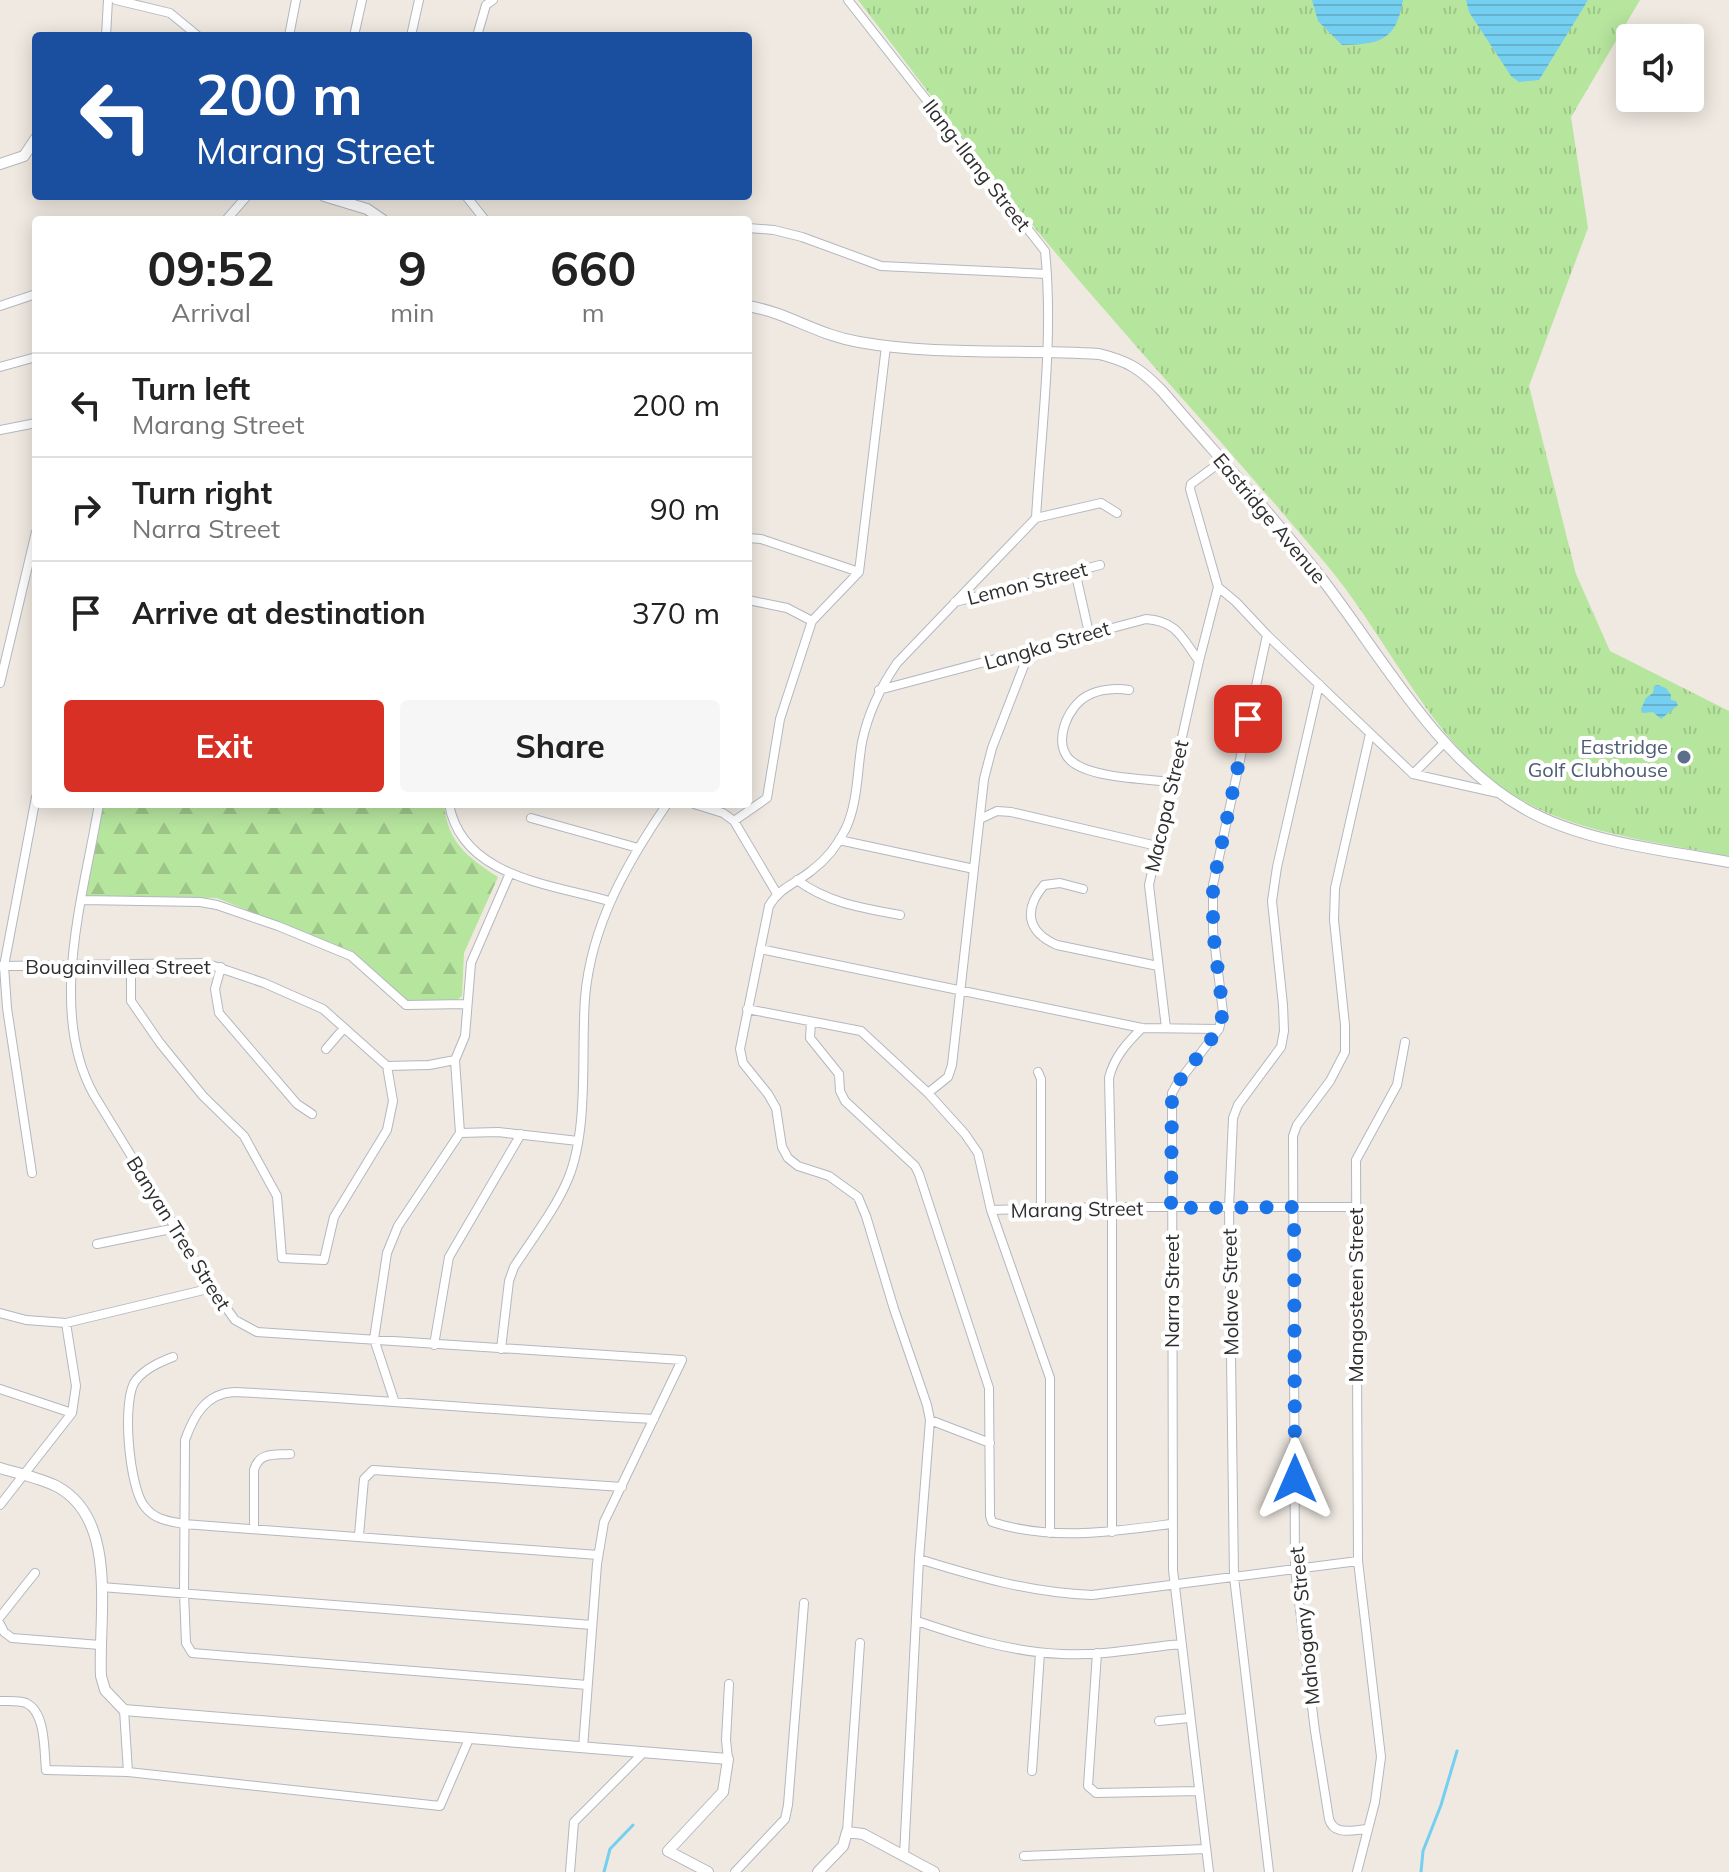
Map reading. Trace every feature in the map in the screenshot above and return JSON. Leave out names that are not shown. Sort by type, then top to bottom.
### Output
[{"type":"street","points":[[106,32],[108,0]]},
{"type":"street","points":[[116,0],[170,13],[193,32]]},
{"type":"street","points":[[290,32],[296,0]]},
{"type":"street","points":[[355,32],[362,0]]},
{"type":"street","points":[[412,32],[419,0]]},
{"type":"street","points":[[478,32],[486,5],[493,0]]},
{"type":"street","name":"Ilang-Ilang Street","points":[[848,0],[1045,251],[1046,351],[1036,518]]},
{"type":"street","points":[[0,164],[24,156],[32,144]]},
{"type":"street","points":[[230,216],[244,200]]},
{"type":"street","points":[[337,200],[367,209],[377,216]]},
{"type":"street","points":[[469,200],[482,216]]},
{"type":"street","points":[[752,228],[802,237],[881,266],[1047,274]]},
{"type":"street","points":[[0,306],[32,295]]},
{"type":"street","name":"Eastridge Avenue","points":[[752,307],[776,310],[824,334],[886,346],[1099,354],[1124,360],[1162,391],[1321,577],[1444,743],[1498,793],[1529,811],[1605,838],[1729,862]]},
{"type":"street","points":[[734,821],[767,798],[780,719],[812,621],[859,572],[886,346]]},
{"type":"street","points":[[0,367],[32,358]]},
{"type":"street","points":[[0,430],[32,424]]},
{"type":"street","points":[[1222,461],[1191,484],[1190,489],[1218,587],[1413,774],[1498,793]]},
{"type":"street","points":[[904,1856],[919,1559],[930,1420],[858,1197],[829,1176],[798,1166],[788,1158],[782,1147],[776,1108],[743,1063],[740,1049],[769,906],[776,892],[797,880],[832,852],[839,840],[853,805],[863,741],[879,690],[897,663],[1036,518],[1101,503],[1117,513]]},
{"type":"street","points":[[752,538],[859,572]]},
{"type":"street","points":[[0,683],[32,549]]},
{"type":"street","name":"Lemon Street","points":[[955,602],[1100,565]]},
{"type":"street","points":[[1075,571],[1089,633]]},
{"type":"street","name":"Macopa Street","points":[[1166,1028],[1148,898],[1157,846],[1218,587]]},
{"type":"street","points":[[752,601],[787,608],[812,621]]},
{"type":"street","name":"Langka Street","points":[[879,690],[1131,621],[1161,620],[1174,626],[1199,661]]},
{"type":"street","points":[[760,949],[1142,1028],[1219,1029],[1223,998],[1213,931],[1213,885],[1267,635]]},
{"type":"street","points":[[928,1093],[948,1077],[984,779],[992,748],[1030,650]]},
{"type":"street","name":"Molave Street","points":[[1269,1872],[1234,1577],[1229,1208],[1233,1118],[1238,1105],[1281,1047],[1284,1031],[1272,901],[1319,684]]},
{"type":"street","points":[[1129,690],[1116,688],[1087,695],[1072,708],[1064,727],[1062,745],[1070,759],[1093,772],[1172,782]]},
{"type":"street","name":"Mahogany Street","points":[[1368,1829],[1336,1831],[1331,1827],[1315,1731],[1295,1569],[1293,1136],[1297,1125],[1330,1081],[1345,1052],[1334,920],[1335,888],[1370,734]]},
{"type":"street","points":[[1413,774],[1444,743]]},
{"type":"street","points":[[32,1173],[2,966],[34,808]]},
{"type":"street","name":"Banyan Tree Street","points":[[98,808],[71,964],[73,1037],[86,1079],[212,1288],[235,1320],[257,1332],[682,1360],[654,1419]]},
{"type":"street","points":[[450,808],[452,820],[465,843],[485,861],[510,873],[609,901]]},
{"type":"street","points":[[501,1349],[509,1281],[514,1267],[568,1179],[578,1141],[585,996],[609,901],[664,808]]},
{"type":"street","points":[[707,808],[723,813],[734,821],[776,892]]},
{"type":"street","points":[[980,819],[997,811],[1011,812],[1157,846]]},
{"type":"street","points":[[531,818],[638,848]]},
{"type":"street","points":[[839,840],[974,869]]},
{"type":"street","points":[[394,1400],[374,1339],[387,1253],[398,1226],[460,1133],[455,1060],[465,1036],[471,963],[510,873]]},
{"type":"street","points":[[797,880],[821,897],[900,915]]},
{"type":"street","points":[[1083,889],[1060,883],[1044,885],[1033,898],[1031,912],[1034,929],[1043,939],[1057,945],[1158,966]]},
{"type":"street","points":[[82,900],[217,905],[351,956],[406,1005],[467,1004]]},
{"type":"street","name":"Bougainvillea Street","points":[[2,966],[205,963],[221,967],[323,1009],[387,1066]]},
{"type":"street","points":[[131,965],[131,1001],[203,1096],[244,1136],[277,1196],[282,1258],[324,1260],[334,1217],[387,1130],[393,1101],[387,1066],[429,1065],[455,1060]]},
{"type":"street","points":[[221,967],[215,989],[219,1013],[297,1104],[312,1114]]},
{"type":"street","points":[[747,1009],[861,1031],[928,1093],[978,1153],[991,1210],[1050,1378],[1050,1533]]},
{"type":"street","points":[[811,1022],[810,1038],[839,1074],[840,1091],[845,1101],[915,1166],[919,1174],[989,1388],[992,1522],[1009,1528],[1075,1535],[1171,1524]]},
{"type":"street","points":[[326,1049],[344,1028]]},
{"type":"street","points":[[1112,1532],[1109,1078],[1113,1064],[1126,1044],[1142,1028]]},
{"type":"street","name":"Narra Street","points":[[1209,1872],[1180,1644],[1171,1524],[1172,1093],[1219,1029]]},
{"type":"street","name":"Mangosteen Street","points":[[1357,1872],[1379,1781],[1381,1757],[1358,1561],[1356,1160],[1397,1085],[1405,1042]]},
{"type":"street","points":[[1038,1072],[1041,1079],[1041,1209]]},
{"type":"street","points":[[460,1133],[498,1132],[578,1141]]},
{"type":"street","points":[[434,1345],[449,1257],[521,1134]]},
{"type":"street","name":"Marang Street","points":[[991,1210],[1355,1207]]},
{"type":"street","points":[[97,1244],[176,1228]]},
{"type":"street","points":[[0,1313],[26,1320],[66,1323],[212,1288]]},
{"type":"street","points":[[0,1505],[72,1413],[76,1386],[66,1323]]},
{"type":"street","points":[[173,1357],[155,1364],[136,1380],[129,1394],[130,1467],[134,1485],[146,1509],[154,1517],[184,1524],[598,1555]]},
{"type":"street","points":[[0,1389],[72,1413]]},
{"type":"street","points":[[583,1748],[598,1555],[604,1522],[654,1419],[235,1392],[216,1395],[200,1409],[185,1440],[184,1593],[186,1643],[192,1653],[587,1685]]},
{"type":"street","points":[[930,1420],[990,1443]]},
{"type":"street","points":[[254,1527],[256,1462],[266,1455],[290,1454]]},
{"type":"street","points":[[0,1468],[57,1487],[84,1510],[98,1540],[100,1645],[105,1690],[124,1710],[128,1772]]},
{"type":"street","points":[[359,1535],[364,1479],[373,1470],[622,1487]]},
{"type":"street","points":[[919,1559],[989,1581],[1058,1594],[1092,1595],[1358,1561]]},
{"type":"street","points":[[0,1617],[35,1573]]},
{"type":"street","points":[[101,1587],[592,1625]]},
{"type":"street","points":[[735,1872],[785,1819],[804,1603]]},
{"type":"street","points":[[917,1621],[985,1644],[1040,1653],[1097,1653],[1180,1644]]},
{"type":"street","points":[[0,1624],[12,1638],[100,1645]]},
{"type":"street","points":[[818,1872],[843,1846],[847,1832],[860,1643]]},
{"type":"street","points":[[1032,1771],[1040,1653]]},
{"type":"street","points":[[1097,1653],[1088,1786],[1096,1793],[1199,1791]]},
{"type":"street","points":[[708,1872],[668,1851],[723,1792],[728,1759],[729,1684]]},
{"type":"street","points":[[0,1701],[19,1701],[36,1711],[46,1770],[128,1772],[440,1806],[469,1739]]},
{"type":"street","points":[[124,1710],[728,1759]]},
{"type":"street","points":[[1159,1721],[1189,1718]]},
{"type":"street","points":[[570,1872],[574,1822],[642,1754]]},
{"type":"street","points":[[847,1832],[863,1834],[934,1872]]},
{"type":"street","points":[[1024,1856],[1206,1849]]},
{"type":"green space","points":[[858,0],[1640,0],[1626,24],[1616,24],[1616,41],[1571,117],[1588,228],[1529,386],[1576,574],[1610,651],[1729,711],[1729,856],[1640,840],[1553,815],[1501,787],[1475,765],[1429,711],[1326,564],[1114,321],[973,151]]},
{"type":"green space","points":[[102,808],[445,808],[450,829],[460,847],[498,877],[464,953],[462,996],[457,1000],[408,1003],[358,956],[217,898],[86,897]]},
{"type":"water","points":[[1312,0],[1403,0],[1396,24],[1384,38],[1342,45],[1318,21]]},
{"type":"water","points":[[1466,0],[1588,0],[1539,80],[1519,82],[1511,76],[1469,12]]},
{"type":"water","points":[[1654,686],[1666,688],[1671,700],[1678,705],[1661,719],[1653,712],[1642,713],[1641,709],[1646,698],[1653,693]]},
{"type":"waterway","points":[[1421,1872],[1423,1851],[1457,1751]]},
{"type":"waterway","points":[[604,1872],[610,1849],[633,1825]]},
{"type":"place","name":"Eastridge Golf Clubhouse","points":[[1684,757]]},
{"type":"route","points":[[1248,719],[1213,885],[1211,909],[1223,1012],[1219,1029],[1172,1093],[1171,1208],[1294,1207],[1295,1479]]}]
